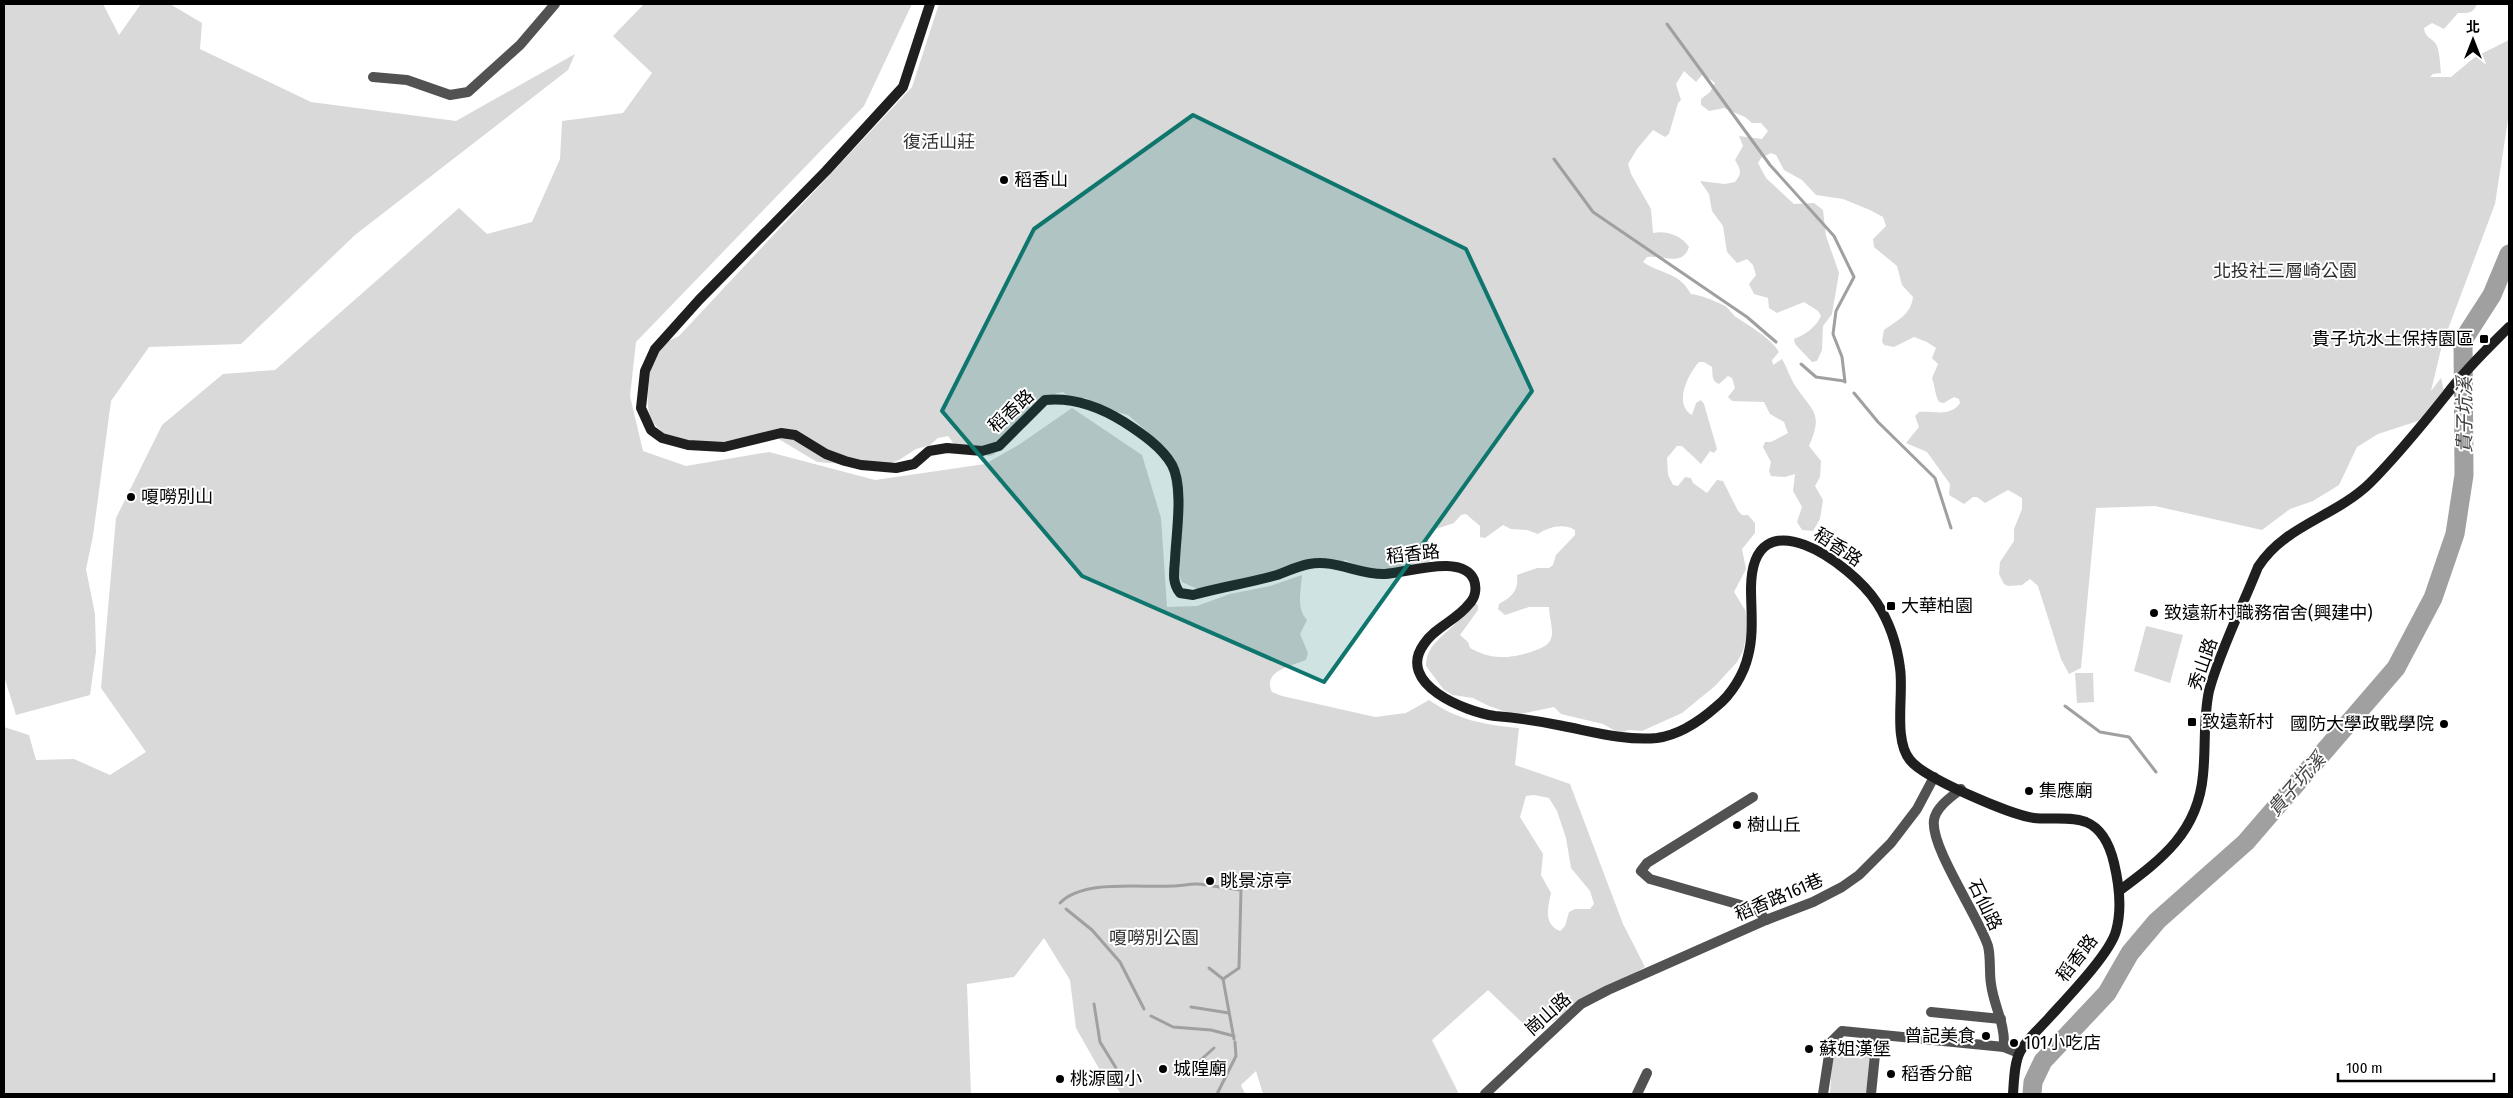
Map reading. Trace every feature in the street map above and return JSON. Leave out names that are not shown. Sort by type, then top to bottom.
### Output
[{"type":"street","points":[[373,77],[407,80],[450,95],[468,92],[520,45],[556,4]]},
{"type":"street","name":"稻香路","points":[[930,4],[903,87],[826,171],[699,300],[655,348],[645,371],[641,408],[651,430],[662,438],[688,445],[724,447],[781,433],[795,435],[826,454],[845,461],[861,465],[896,468],[914,464],[929,451],[947,448],[982,451],[999,446],[1045,400],[1070,399],[1086,404],[1109,413],[1140,432],[1160,449],[1173,466],[1177,501],[1174,578],[1180,593],[1193,595],[1320,562],[1383,574],[1444,566],[1462,568],[1468,572],[1475,582],[1474,597],[1465,608],[1434,633],[1420,648],[1419,667],[1426,684],[1442,698],[1470,712],[1542,722],[1623,738],[1660,738],[1697,723],[1728,697],[1748,660],[1751,638],[1751,578],[1755,560],[1768,545],[1788,540],[1799,541],[1822,552],[1862,583],[1877,602],[1895,642],[1901,671],[1902,744],[1912,763],[1934,777],[1997,806],[2032,818],[2081,820],[2094,827],[2103,835],[2109,847],[2120,891],[2116,932],[2109,945],[2087,974],[2019,1053]]},
{"type":"street","name":"秀山路","points":[[2120,891],[2165,856],[2191,820],[2200,796],[2203,775],[2205,710],[2210,688],[2258,567],[2267,553],[2294,531],[2336,509],[2362,490],[2509,327]]},
{"type":"street","name":"稻香路161巷","points":[[1597,997],[1608,990],[1766,920],[1813,902],[1842,887],[1859,875],[1891,843],[1918,809],[1934,777]]},
{"type":"street","name":"石仙路","points":[[1961,789],[1940,808],[1934,821],[1937,838],[1988,946],[1991,986],[2005,1030],[2004,1047]]},
{"type":"street","points":[[1753,797],[1647,863],[1641,871],[1650,879],[1758,910],[1766,920]]},
{"type":"street","name":"崗山路","points":[[1485,1094],[1581,1004],[1597,997]]},
{"type":"street","points":[[1930,1012],[2001,1019]]},
{"type":"street","points":[[1823,1094],[1831,1042],[1842,1032],[2004,1047],[2019,1053],[2013,1094]]},
{"type":"street","points":[[1871,1094],[1877,1035]]},
{"type":"street","points":[[1637,1094],[1647,1073]]},
{"type":"highlighted area","points":[[1193,115],[1466,249],[1532,391],[1324,682],[1082,576],[942,411],[1034,229]]},
{"type":"green space","points":[[4,4],[103,4],[119,35],[141,4],[170,4],[202,23],[200,49],[311,102],[456,121],[575,54],[568,70],[355,235],[241,344],[149,347],[111,401],[93,536],[86,569],[95,614],[96,652],[90,695],[16,715],[4,676]]},
{"type":"green space","name":"嗄嘮別公園","points":[[644,4],[912,4],[864,106],[636,342],[630,396],[643,451],[686,466],[769,452],[875,480],[985,464],[1020,444],[1072,408],[1142,455],[1161,518],[1167,607],[1197,606],[1230,594],[1270,586],[1302,575],[1300,605],[1307,620],[1300,634],[1308,653],[1306,660],[1286,667],[1274,674],[1270,685],[1272,692],[1282,696],[1375,717],[1406,713],[1429,700],[1461,717],[1495,725],[1519,728],[1515,765],[1570,784],[1623,924],[1645,967],[1533,1033],[1488,990],[1432,1040],[1459,1094],[1263,1094],[1256,1071],[1241,1085],[1245,1094],[1121,1094],[1111,1079],[1102,1074],[1076,1028],[1070,980],[1044,938],[1014,977],[967,984],[971,1094],[4,1094],[4,727],[29,735],[36,760],[74,759],[110,775],[146,752],[101,688],[116,518],[162,425],[223,374],[275,370],[459,208],[487,234],[532,222],[560,159],[562,121],[623,113],[652,73],[613,36]],"holes":[[[1534,795],[1549,798],[1557,811],[1566,838],[1571,868],[1590,891],[1594,904],[1590,909],[1575,909],[1569,912],[1565,926],[1560,931],[1549,920],[1548,909],[1551,893],[1541,875],[1543,854],[1520,817],[1526,796]]]},
{"type":"green space","points":[[939,4],[2477,4],[2474,10],[2470,12],[2458,13],[2444,29],[2432,23],[2424,28],[2427,36],[2436,44],[2440,58],[2441,73],[2433,74],[2430,77],[2451,77],[2475,57],[2509,40],[2509,113],[2495,204],[2442,345],[2431,391],[2441,378],[2444,391],[2418,421],[2378,434],[2357,447],[2339,485],[2313,501],[2290,509],[2262,530],[2155,506],[2096,508],[2081,668],[2069,674],[2061,659],[2038,586],[2030,579],[2022,585],[2008,586],[2004,584],[1999,574],[2000,562],[2014,541],[2014,529],[2022,509],[2022,498],[2008,490],[1985,503],[1977,497],[1973,497],[1964,504],[1949,495],[1950,484],[1927,452],[1906,443],[1919,427],[1915,416],[1919,412],[1946,412],[1956,408],[1960,403],[1959,399],[1954,397],[1944,403],[1939,402],[1932,378],[1938,364],[1932,358],[1936,348],[1914,337],[1894,347],[1884,345],[1882,341],[1884,330],[1906,313],[1913,297],[1902,285],[1897,266],[1874,247],[1873,239],[1886,226],[1883,217],[1843,199],[1816,195],[1802,180],[1784,170],[1776,155],[1771,153],[1761,158],[1758,163],[1766,178],[1794,204],[1814,203],[1823,210],[1826,236],[1839,273],[1832,314],[1823,326],[1822,350],[1817,361],[1812,362],[1795,344],[1794,339],[1806,333],[1816,324],[1821,316],[1818,311],[1804,302],[1777,313],[1769,308],[1768,298],[1754,294],[1749,284],[1756,275],[1753,265],[1747,259],[1737,263],[1727,252],[1723,226],[1712,211],[1709,194],[1700,181],[1725,184],[1735,182],[1740,171],[1735,160],[1743,146],[1739,136],[1762,139],[1768,131],[1761,123],[1752,123],[1745,117],[1724,108],[1709,111],[1701,105],[1701,99],[1710,92],[1715,83],[1703,74],[1696,82],[1684,71],[1676,84],[1681,100],[1678,103],[1669,134],[1665,137],[1653,130],[1637,149],[1628,164],[1631,174],[1651,209],[1653,233],[1673,234],[1682,239],[1689,247],[1682,257],[1672,259],[1647,257],[1643,262],[1681,281],[1691,294],[1726,306],[1736,317],[1771,342],[1779,352],[1772,360],[1773,365],[1782,359],[1794,384],[1815,414],[1815,427],[1809,446],[1821,461],[1820,477],[1815,486],[1823,500],[1820,519],[1813,531],[1802,530],[1797,522],[1802,507],[1793,491],[1795,474],[1785,477],[1771,476],[1769,471],[1771,462],[1763,447],[1765,442],[1771,442],[1788,433],[1784,422],[1770,414],[1764,402],[1732,401],[1728,397],[1735,388],[1732,378],[1728,376],[1719,384],[1716,383],[1712,367],[1704,362],[1699,362],[1684,389],[1684,404],[1686,410],[1692,415],[1696,403],[1701,400],[1704,404],[1717,449],[1714,453],[1710,451],[1701,464],[1682,446],[1677,446],[1667,458],[1668,475],[1673,485],[1678,486],[1685,477],[1691,478],[1693,483],[1707,493],[1717,480],[1723,481],[1738,511],[1742,515],[1748,515],[1755,523],[1755,533],[1742,549],[1746,569],[1734,592],[1745,610],[1748,626],[1743,651],[1737,662],[1715,686],[1682,713],[1642,731],[1629,730],[1619,733],[1603,724],[1561,714],[1554,707],[1515,715],[1473,698],[1453,695],[1444,690],[1426,666],[1432,647],[1457,622],[1473,602],[1478,605],[1478,610],[1460,635],[1468,642],[1470,648],[1488,655],[1505,657],[1527,653],[1547,645],[1552,633],[1549,607],[1529,607],[1505,615],[1498,609],[1499,604],[1508,599],[1516,589],[1517,575],[1537,568],[1549,568],[1553,565],[1556,555],[1575,535],[1575,530],[1570,528],[1556,527],[1538,534],[1527,530],[1511,529],[1503,525],[1485,538],[1480,537],[1480,526],[1466,514],[1461,515],[1454,523],[1436,529],[1429,535],[1428,540],[1435,559],[1425,563],[1402,568],[1378,569],[1345,560],[1340,563],[1197,589],[1182,582],[1177,570],[1179,549],[1168,450],[1128,415],[1099,407],[1086,398],[1070,398],[1063,392],[1054,394],[993,455],[989,456],[957,448],[948,436],[938,438],[930,445],[916,449],[899,460],[880,467],[817,462],[777,438],[757,435],[723,442],[675,443],[659,429],[651,417],[648,403],[650,373],[656,347],[679,336],[912,87]]},
{"type":"green space","points":[[2146,626],[2183,635],[2170,683],[2134,671]]},
{"type":"green space","points":[[2075,673],[2093,673],[2094,702],[2077,703]]},
{"type":"green space","points":[[1845,1042],[1871,1045],[1867,1094],[1830,1094],[1831,1073],[1836,1050]]},
{"type":"waterway","points":[[1667,24],[1770,165],[1834,236],[1854,277],[1836,311],[1833,334],[1842,357],[1845,382]]},
{"type":"waterway","points":[[1554,159],[1593,212],[1747,317],[1776,342]]},
{"type":"waterway","name":"貴子坑溪","points":[[2032,1094],[2033,1082],[2043,1061],[2107,993],[2130,953],[2157,921],[2246,842],[2396,668],[2433,598],[2455,534],[2464,475],[2463,340],[2492,295],[2509,254]]},
{"type":"waterway","points":[[1801,364],[1816,377],[1844,381]]},
{"type":"waterway","points":[[1854,393],[1878,422],[1935,478],[1951,528]]},
{"type":"waterway","points":[[2065,706],[2100,732],[2129,737],[2156,772]]},
{"type":"waterway","points":[[1060,903],[1070,895],[1083,890],[1113,886],[1206,885]]},
{"type":"waterway","points":[[1213,886],[1241,890],[1239,968],[1223,979],[1234,1039]]},
{"type":"waterway","points":[[1066,909],[1092,930],[1120,962],[1144,1009]]},
{"type":"waterway","points":[[1209,968],[1223,979]]},
{"type":"waterway","points":[[1094,1004],[1100,1042],[1116,1068]]},
{"type":"waterway","points":[[1191,1007],[1229,1013]]},
{"type":"waterway","points":[[1151,1016],[1173,1027],[1211,1030],[1234,1036]]},
{"type":"waterway","points":[[1217,1094],[1236,1056],[1235,1042]]},
{"type":"waterway","points":[[1180,1074],[1196,1064],[1214,1048]]},
{"type":"place","name":"稻香山","points":[[1004,180]]},
{"type":"place","name":"貴子坑水土保持園區","points":[[2484,339]]},
{"type":"place","name":"嗄嘮別山","points":[[131,497]]},
{"type":"place","name":"大華柏園","points":[[1891,606]]},
{"type":"place","name":"致遠新村職務宿舍(興建中)","points":[[2154,613]]},
{"type":"place","name":"致遠新村","points":[[2192,722]]},
{"type":"place","name":"國防大學政戰學院","points":[[2444,724]]},
{"type":"place","name":"集應廟","points":[[2029,791]]},
{"type":"place","name":"樹山丘","points":[[1737,825]]},
{"type":"place","name":"眺景涼亭","points":[[1210,881]]},
{"type":"place","name":"曾記美食","points":[[1986,1036]]},
{"type":"place","name":"101小吃店","points":[[2014,1043]]},
{"type":"place","name":"蘇姐漢堡","points":[[1809,1049]]},
{"type":"place","name":"城隍廟","points":[[1163,1069]]},
{"type":"place","name":"稻香分館","points":[[1891,1074]]},
{"type":"place","name":"桃源國小","points":[[1060,1079]]},
{"type":"park label","name":"復活山莊","points":[[939,142]]},
{"type":"park label","name":"北投社三層崎公園","points":[[2285,271]]}]
